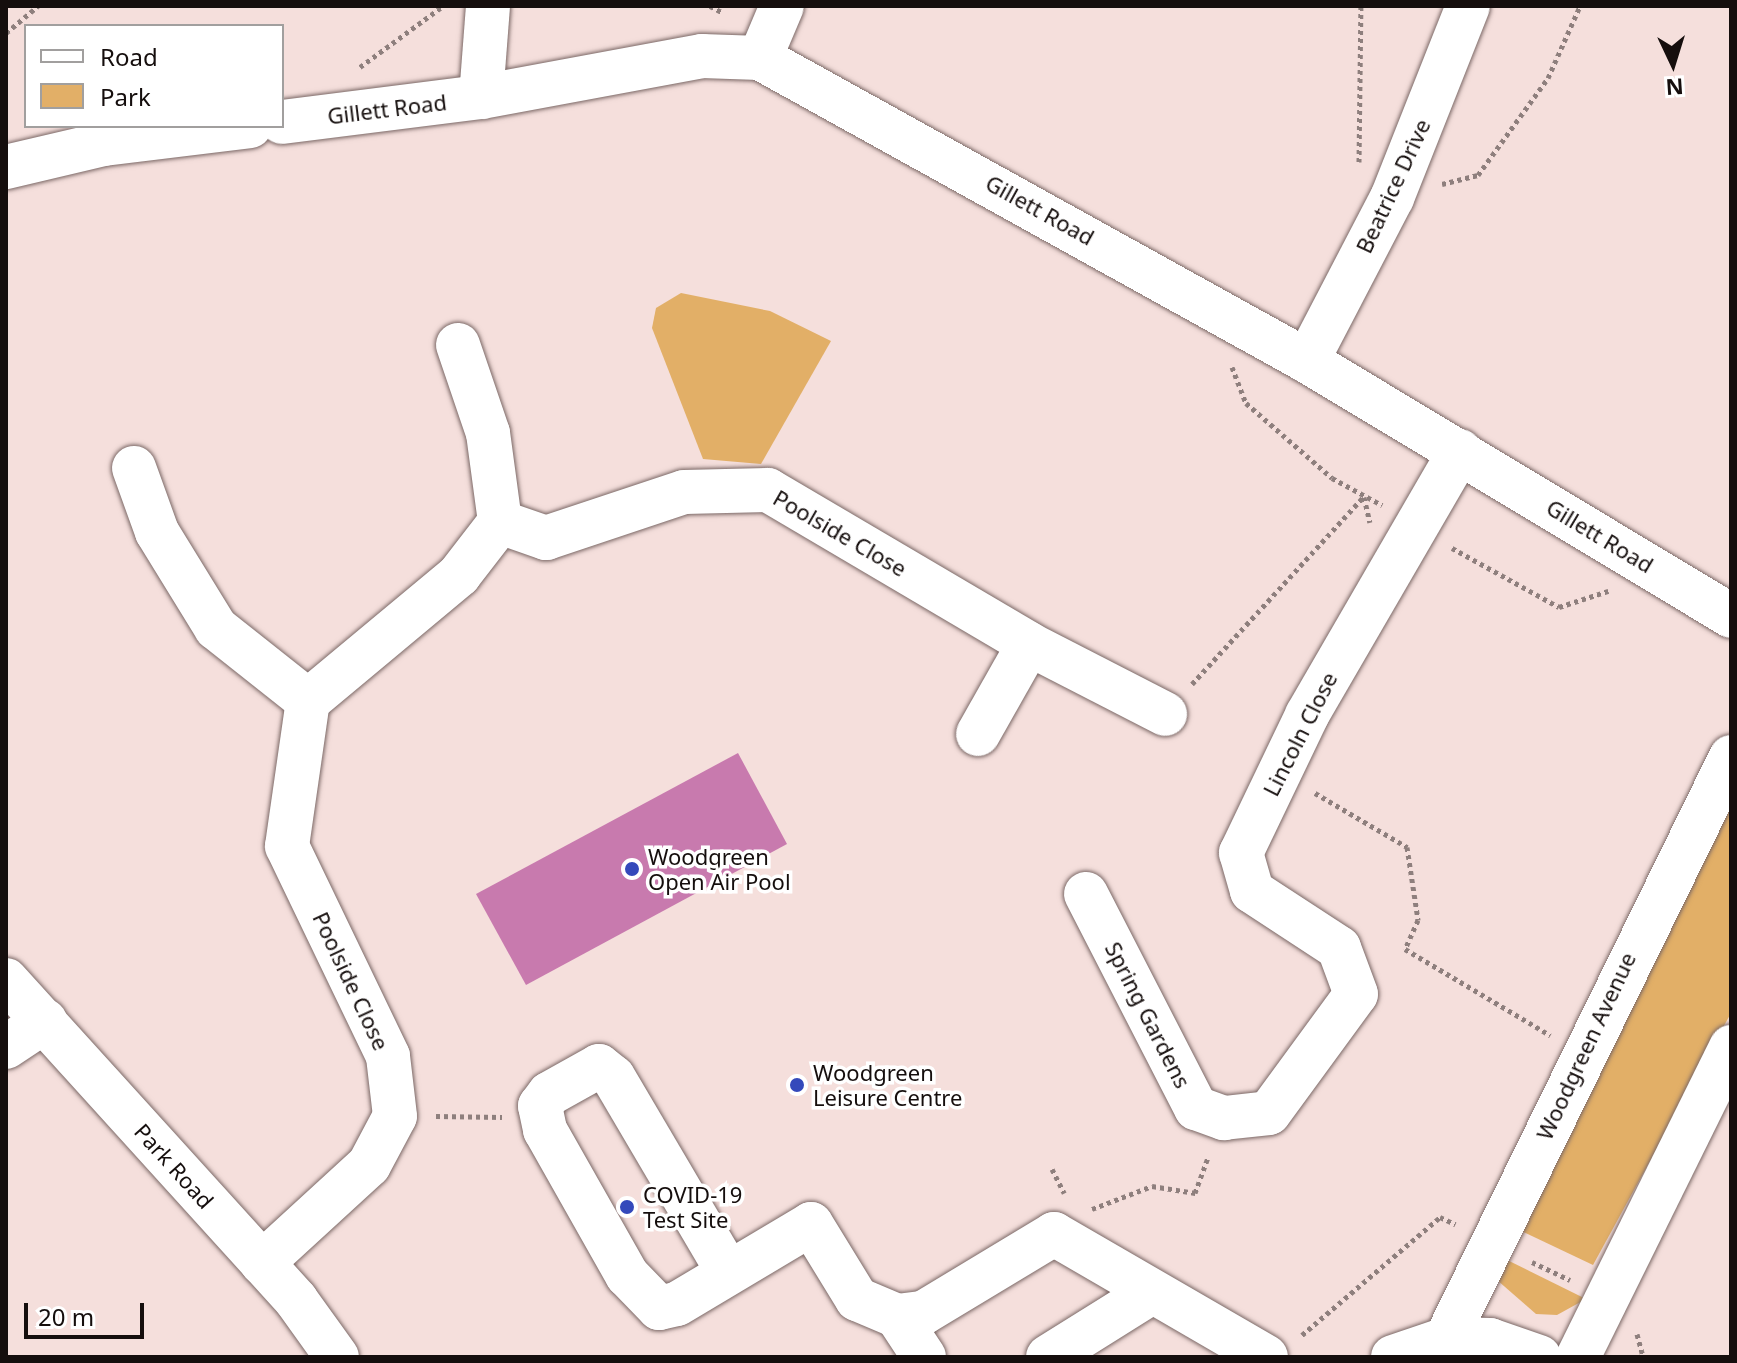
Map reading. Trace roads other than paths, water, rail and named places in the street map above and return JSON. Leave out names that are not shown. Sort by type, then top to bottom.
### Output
[{"type":"street","points":[[481,97],[488,6]]},
{"type":"street","points":[[760,58],[782,6]]},
{"type":"street","name":"Beatrice Drive","points":[[1307,361],[1392,198],[1468,6]]},
{"type":"street","name":"Gillett Road","points":[[284,122],[481,97],[702,56],[760,58],[1307,361],[1731,616]]},
{"type":"street","points":[[6,167],[104,144],[234,128]]},
{"type":"street","points":[[134,468],[157,532],[216,628],[308,701],[459,575],[500,522],[488,433],[458,345]]},
{"type":"street","name":"Lincoln Close","points":[[1224,1118],[1269,1113],[1356,994],[1339,948],[1252,891],[1241,853],[1279,773],[1460,451]]},
{"type":"street","name":"Poolside Close","points":[[500,522],[546,538],[684,492],[768,490],[1029,644],[1165,714]]},
{"type":"street","points":[[978,734],[1029,644]]},
{"type":"street","name":"Poolside Close","points":[[262,1263],[369,1165],[395,1116],[388,1056],[287,846],[308,701]]},
{"type":"street","name":"Woodgreen Avenue","points":[[1446,1339],[1582,1054],[1731,757]]},
{"type":"street","name":"Spring Gardens","points":[[1086,894],[1196,1108],[1224,1118]]},
{"type":"street","name":"Park Road","points":[[6,980],[262,1263],[337,1357]]},
{"type":"street","points":[[6,1047],[45,1021]]},
{"type":"street","points":[[1578,1357],[1731,1047]]},
{"type":"street","points":[[728,1272],[613,1077],[599,1066],[584,1071],[549,1094],[539,1117],[644,1300],[659,1308],[677,1304],[811,1224],[857,1299],[897,1316],[923,1313],[1054,1234],[1149,1294],[1266,1357]]},
{"type":"street","points":[[1048,1357],[1149,1294]]},
{"type":"street","points":[[897,1316],[924,1357]]},
{"type":"street","points":[[1393,1357],[1446,1339],[1490,1340],[1539,1357]]},
{"type":"place","name":"Woodgreen Open Air Pool","points":[[632,869]]},
{"type":"place","name":"Woodgreen Leisure Centre","points":[[797,1085]]},
{"type":"place","name":"COVID-19 Test Site","points":[[627,1207]]}]
